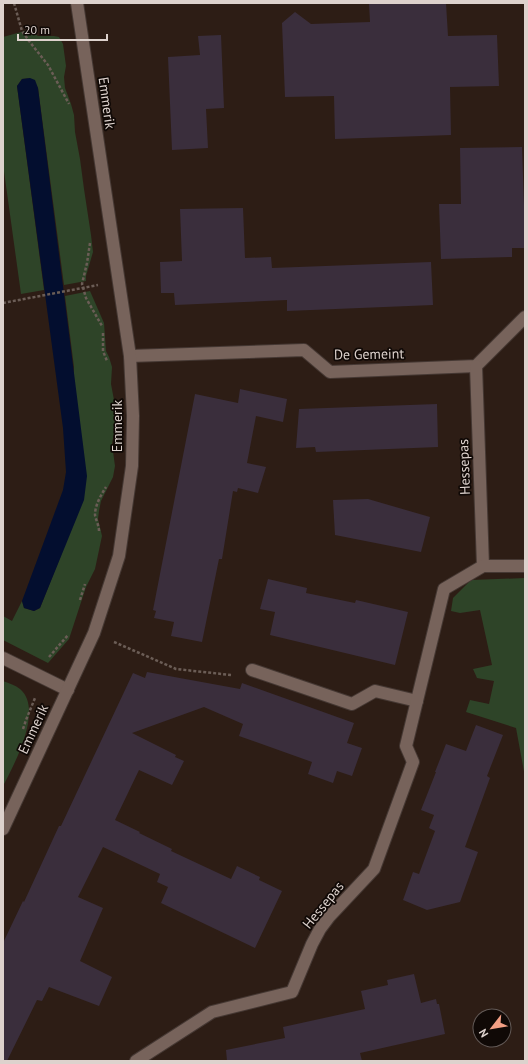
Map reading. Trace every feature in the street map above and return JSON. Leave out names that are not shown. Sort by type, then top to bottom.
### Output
[{"type":"street","name":"Emmerik","points":[[3,829],[94,633],[119,556],[131,474],[133,416],[130,356],[77,3]]},
{"type":"street","points":[[476,366],[525,318]]},
{"type":"street","name":"De Gemeint","points":[[130,356],[304,350],[330,372],[476,366]]},
{"type":"street","name":"Hessepas","points":[[136,1061],[212,1012],[292,992],[312,944],[320,929],[329,917],[374,869],[413,762],[406,746],[444,589],[483,566],[476,366]]},
{"type":"street","points":[[483,566],[525,566]]},
{"type":"street","points":[[3,658],[68,690]]},
{"type":"street","points":[[252,670],[352,704],[375,691],[417,701]]},
{"type":"path","points":[[14,3],[22,31],[48,65],[70,106]]},
{"type":"path","points":[[90,239],[87,263],[82,284],[86,298],[100,322],[103,335],[103,351],[109,365]]},
{"type":"path","points":[[3,303],[77,289]]},
{"type":"path","points":[[100,537],[95,515],[99,500],[107,485]]},
{"type":"path","points":[[78,606],[85,583]]},
{"type":"path","points":[[39,675],[44,662],[63,641],[70,629]]},
{"type":"path","points":[[94,633],[176,669],[231,675],[252,670]]},
{"type":"green space","points":[[32,29],[33,33],[38,36],[59,37],[63,44],[66,66],[64,77],[65,88],[74,115],[75,132],[93,252],[86,281],[64,285],[38,88],[32,80],[28,78],[22,79],[17,86],[44,290],[21,294],[3,164],[3,37]]},
{"type":"green space","points":[[90,291],[104,323],[106,351],[112,367],[111,384],[117,416],[112,444],[115,466],[113,477],[101,501],[99,511],[98,519],[102,536],[95,569],[86,587],[69,639],[48,663],[3,640],[3,616],[12,621],[22,601],[24,608],[34,611],[40,608],[61,555],[74,367],[65,296]]},
{"type":"green space","points":[[525,578],[525,777],[516,728],[466,712],[470,700],[489,704],[494,681],[477,678],[473,669],[492,665],[480,610],[460,613],[451,611],[453,598],[471,580]]},
{"type":"green space","points":[[3,681],[20,689],[27,698],[29,710],[25,737],[14,765],[3,786]]},
{"type":"water","points":[[30,78],[35,80],[38,88],[87,476],[84,500],[40,608],[34,611],[24,608],[22,601],[63,490],[66,472],[63,428],[17,86],[22,79]]},
{"type":"building","points":[[369,3],[446,3],[448,36],[497,35],[499,86],[450,87],[451,135],[335,139],[334,96],[285,97],[282,23],[295,12],[311,24],[370,22]]},
{"type":"building","points":[[221,35],[224,108],[206,109],[208,148],[172,150],[168,57],[200,55],[198,36]]},
{"type":"building","points":[[522,147],[525,205],[525,248],[512,248],[512,257],[441,259],[439,204],[461,204],[460,148]]},
{"type":"building","points":[[243,208],[245,258],[271,257],[272,268],[431,262],[433,305],[287,311],[287,300],[175,305],[174,293],[161,293],[160,262],[182,261],[180,209]]},
{"type":"building","points":[[240,389],[287,399],[283,422],[256,416],[247,463],[266,467],[258,493],[238,488],[237,492],[233,491],[222,559],[219,559],[202,642],[171,636],[174,622],[154,618],[156,611],[153,610],[195,394],[238,403]]},
{"type":"building","points":[[437,404],[438,447],[316,452],[315,447],[296,448],[299,409]]},
{"type":"building","points":[[368,499],[430,517],[421,552],[335,535],[333,500]]},
{"type":"building","points":[[268,579],[307,588],[306,593],[355,603],[356,600],[408,612],[395,665],[270,635],[275,612],[260,609]]},
{"type":"building","points":[[147,672],[240,689],[242,683],[354,723],[347,743],[362,748],[352,776],[337,771],[333,783],[308,774],[312,762],[239,736],[243,724],[204,707],[132,733],[176,755],[175,757],[184,761],[172,785],[139,770],[115,820],[172,849],[171,851],[231,879],[237,866],[260,877],[259,880],[282,891],[255,948],[161,903],[168,887],[157,882],[160,874],[103,847],[78,897],[103,908],[80,961],[112,977],[99,1006],[49,987],[42,1001],[37,1000],[7,1061],[3,1061],[3,943],[23,901],[24,902],[59,826],[61,826],[133,673],[145,678]]},
{"type":"building","points":[[476,725],[503,735],[487,776],[490,778],[465,847],[478,852],[460,902],[427,910],[403,900],[413,872],[419,874],[435,831],[429,828],[434,815],[421,810],[446,744],[466,751]]},
{"type":"building","points":[[414,974],[421,1003],[436,999],[437,1004],[439,1004],[445,1034],[360,1053],[362,1061],[227,1061],[226,1050],[285,1038],[283,1027],[365,1009],[361,991],[388,985],[387,980]]}]
